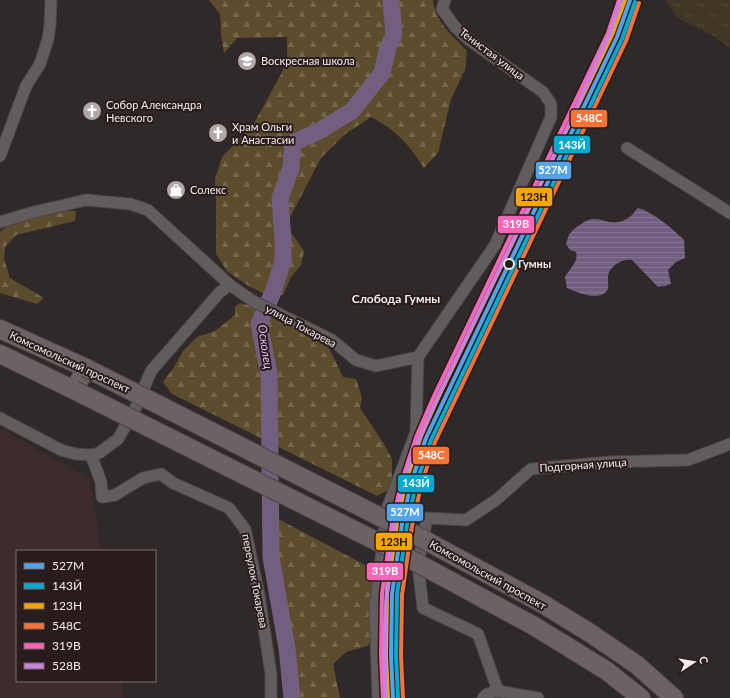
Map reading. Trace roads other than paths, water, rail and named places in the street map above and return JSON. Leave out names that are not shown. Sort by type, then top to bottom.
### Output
[{"type":"main road","name":"Комсомольский проспект","points":[[0,328],[86,368],[401,528],[544,604],[637,665],[674,698]]},
{"type":"main road","name":"Комсомольский проспект","points":[[0,354],[386,546],[534,626],[607,671],[641,698]]},
{"type":"main road","points":[[74,390],[86,368]]},
{"type":"street","points":[[0,156],[26,86],[40,64],[44,52],[50,26],[51,0]]},
{"type":"street","name":"Тенистая улица","points":[[418,357],[495,245],[552,116],[551,104],[543,92],[469,40],[455,27],[442,9],[445,0]]},
{"type":"street","points":[[627,148],[730,212]]},
{"type":"street","name":"улица Токарева","points":[[0,222],[34,212],[86,200],[130,204],[148,210],[230,285],[253,301],[332,340],[356,360],[376,366],[418,357]]},
{"type":"street","name":"Комсомольский проспект","points":[[91,455],[99,453],[118,439],[136,407],[151,371],[220,292],[230,285]]},
{"type":"street","points":[[378,698],[375,608],[387,509],[416,432],[418,357]]},
{"type":"street","points":[[0,418],[61,450],[76,454],[91,455]]},
{"type":"street","name":"Подгорная улица","points":[[498,691],[478,634],[423,608],[418,565],[427,518],[466,520],[496,500],[531,469],[609,462],[688,460],[730,444]]},
{"type":"street","name":"переулок Токарева","points":[[91,455],[101,482],[102,496],[115,495],[143,478],[161,474],[173,483],[229,508],[245,529],[259,595],[271,674],[271,698]]},
{"type":"street","points":[[483,698],[487,694],[498,691],[538,698]]},
{"type":"waterway","name":"Осколец","points":[[292,698],[287,648],[271,557],[269,373],[259,324],[273,292],[283,261],[280,198],[291,168],[293,143],[319,131],[352,111],[382,73],[388,47],[394,35],[391,0]]},
{"type":"place","name":"Воскресная школа","points":[[247,61]]},
{"type":"place","name":"Собор Александра Невского","points":[[92,111]]},
{"type":"place","name":"Храм Ольги и Анастасии","points":[[218,133]]},
{"type":"place","name":"Солекс","points":[[176,190]]},
{"type":"place","name":"Гумны","points":[[509,264]]},
{"type":"district","name":"Слобода Гумны","points":[[396,299]]}]
